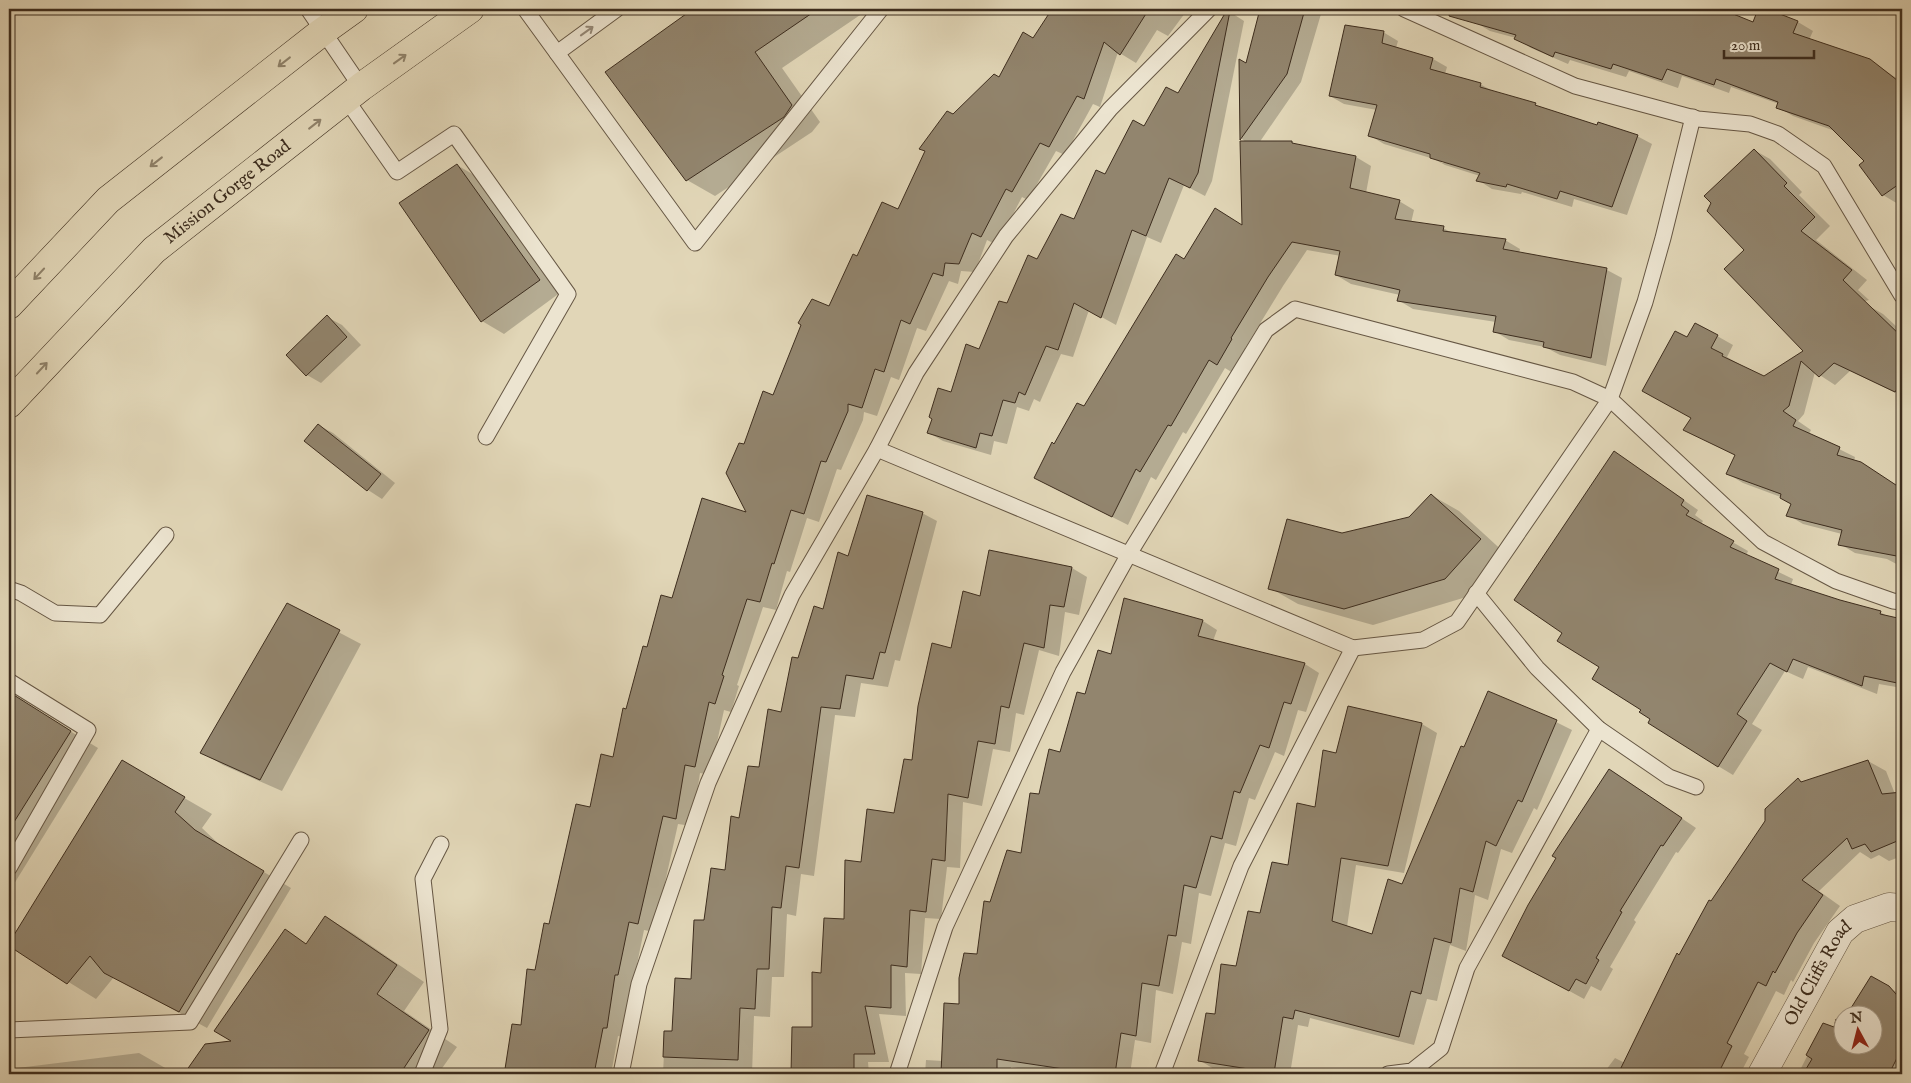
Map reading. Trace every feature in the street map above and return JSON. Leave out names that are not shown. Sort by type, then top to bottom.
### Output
[{"type":"main road","points":[[9,305],[108,200],[354,9]]},
{"type":"main road","name":"Mission Gorge Road","points":[[9,404],[154,250],[354,93],[470,9]]},
{"type":"street","name":"Old Cliffs Road","points":[[1762,1074],[1840,932],[1855,919],[1889,907],[1902,908]]},
{"type":"lane","points":[[308,9],[397,172],[454,134],[568,294],[486,437]]},
{"type":"lane","points":[[525,9],[695,243],[881,9]]},
{"type":"lane","points":[[557,53],[617,9]]},
{"type":"lane","points":[[621,1074],[639,984],[708,783],[792,595],[877,449],[916,373],[1006,236],[1110,109],[1209,9]]},
{"type":"lane","points":[[1404,9],[1575,86],[1693,117],[1750,124],[1778,134],[1824,166],[1902,296]]},
{"type":"lane","points":[[877,449],[1353,648],[1423,640],[1456,622],[1610,399],[1645,302],[1693,117]]},
{"type":"lane","points":[[897,1074],[945,927],[1062,672],[1129,554],[1266,330],[1296,309],[1573,382],[1610,399],[1763,542],[1836,581],[1893,601],[1902,602]]},
{"type":"lane","points":[[9,589],[21,593],[55,613],[100,615],[166,535]]},
{"type":"lane","points":[[1476,593],[1537,668],[1599,729],[1669,777],[1696,788]]},
{"type":"lane","points":[[1162,1074],[1241,866],[1353,648]]},
{"type":"lane","points":[[9,681],[88,730],[9,868]]},
{"type":"lane","points":[[1388,1074],[1412,1071],[1441,1048],[1467,968],[1599,729]]},
{"type":"lane","points":[[9,1030],[190,1022],[301,840]]},
{"type":"lane","points":[[422,1074],[440,1029],[423,879],[441,844]]},
{"type":"building","points":[[693,9],[818,9],[755,52],[792,105],[784,117],[686,181],[605,72]]},
{"type":"building","points":[[1052,9],[1149,9],[1120,55],[1104,42],[1084,99],[1077,96],[1049,147],[1040,143],[1012,192],[1006,189],[981,237],[972,233],[959,264],[945,263],[943,276],[933,273],[910,324],[901,320],[884,372],[875,369],[862,408],[848,404],[848,411],[826,462],[821,461],[804,514],[791,510],[760,602],[747,599],[722,675],[724,676],[715,704],[709,702],[695,767],[685,765],[676,819],[663,816],[638,924],[629,922],[618,975],[615,975],[607,1028],[603,1028],[594,1074],[550,1074],[505,1069],[512,1024],[521,1025],[527,969],[535,970],[544,923],[549,924],[576,804],[590,807],[601,754],[613,757],[623,708],[626,709],[643,646],[647,647],[661,595],[672,598],[702,498],[746,512],[726,473],[739,443],[744,444],[763,391],[773,395],[801,325],[798,323],[812,299],[829,306],[853,254],[857,256],[882,202],[898,209],[925,151],[919,149],[947,111],[953,114],[994,74],[999,77],[1023,32],[1033,38]]},
{"type":"building","points":[[1260,9],[1305,9],[1287,74],[1240,140],[1239,59],[1246,63]]},
{"type":"building","points":[[1450,9],[1721,9],[1753,22],[1758,9],[1767,9],[1798,21],[1793,33],[1870,59],[1902,84],[1902,182],[1882,196],[1859,165],[1864,161],[1829,126],[1776,108],[1778,102],[1716,79],[1714,85],[1667,69],[1662,80],[1613,64],[1611,69],[1555,52],[1553,57],[1514,39],[1516,35],[1449,16]]},
{"type":"building","points":[[1227,10],[1230,11],[1198,173],[1190,188],[1169,178],[1146,236],[1132,230],[1101,318],[1074,303],[1058,350],[1046,346],[1025,395],[1019,392],[1015,403],[1003,400],[992,436],[980,433],[976,448],[927,433],[932,419],[929,417],[938,388],[951,392],[966,344],[979,349],[999,301],[1007,303],[1028,255],[1037,259],[1061,214],[1074,219],[1096,170],[1105,174],[1133,120],[1144,126],[1166,87],[1178,93]]},
{"type":"building","points":[[1345,25],[1384,31],[1382,43],[1433,58],[1430,69],[1481,83],[1480,87],[1536,103],[1535,105],[1597,125],[1598,122],[1638,135],[1612,207],[1560,191],[1557,199],[1507,184],[1506,187],[1476,181],[1480,173],[1430,158],[1430,154],[1368,136],[1377,105],[1329,96]]},
{"type":"building","points":[[1240,141],[1292,141],[1292,143],[1356,156],[1350,188],[1400,200],[1395,219],[1444,226],[1443,231],[1506,239],[1503,249],[1607,268],[1591,358],[1543,347],[1544,342],[1493,332],[1496,316],[1397,301],[1400,290],[1335,275],[1340,251],[1292,242],[1268,277],[1217,365],[1209,360],[1171,426],[1168,425],[1140,472],[1136,469],[1112,517],[1034,478],[1052,442],[1054,444],[1077,403],[1084,406],[1176,254],[1184,259],[1215,208],[1242,225]]},
{"type":"building","points":[[1754,149],[1787,183],[1784,186],[1815,217],[1801,231],[1852,270],[1843,280],[1902,337],[1902,381],[1895,392],[1834,363],[1819,377],[1801,361],[1789,406],[1783,411],[1796,420],[1793,426],[1840,447],[1837,455],[1861,462],[1902,489],[1902,557],[1838,545],[1842,530],[1786,516],[1791,504],[1780,498],[1781,494],[1726,474],[1735,455],[1683,430],[1691,418],[1642,391],[1675,331],[1687,337],[1695,323],[1718,335],[1711,348],[1723,354],[1722,356],[1764,376],[1803,351],[1724,269],[1744,250],[1707,211],[1711,203],[1704,196]]},
{"type":"building","points":[[457,164],[540,280],[481,322],[399,203]]},
{"type":"building","points":[[327,315],[347,337],[306,376],[286,355]]},
{"type":"building","points":[[318,424],[381,474],[367,491],[304,441]]},
{"type":"building","points":[[1614,451],[1684,500],[1681,505],[1689,511],[1686,515],[1734,541],[1730,547],[1779,569],[1775,579],[1881,611],[1880,614],[1902,619],[1902,684],[1864,676],[1862,686],[1793,659],[1787,672],[1770,663],[1737,714],[1747,721],[1718,767],[1648,723],[1650,719],[1639,712],[1641,710],[1592,679],[1599,667],[1557,641],[1562,633],[1514,600]]},
{"type":"building","points":[[1431,494],[1481,539],[1445,579],[1344,609],[1268,589],[1287,519],[1342,533],[1409,517]]},
{"type":"building","points":[[867,495],[923,512],[885,653],[880,652],[873,679],[846,675],[840,709],[821,707],[799,868],[786,866],[781,908],[772,907],[769,969],[757,969],[755,1009],[740,1008],[738,1060],[663,1057],[664,1031],[672,1031],[675,978],[691,979],[694,920],[704,920],[711,868],[725,870],[731,816],[739,818],[748,766],[759,767],[768,709],[781,712],[792,657],[798,658],[814,606],[823,609],[838,552],[848,556]]},
{"type":"building","points":[[989,550],[1072,567],[1064,607],[1050,605],[1044,648],[1024,643],[1009,708],[1001,706],[995,744],[978,741],[968,798],[948,794],[945,861],[932,859],[926,912],[910,910],[907,967],[891,965],[891,1008],[865,1006],[875,1054],[854,1054],[854,1074],[791,1074],[792,1027],[812,1027],[812,972],[821,973],[824,918],[844,919],[845,860],[861,862],[867,809],[894,813],[904,759],[912,760],[918,706],[932,643],[951,648],[963,591],[980,596]]},
{"type":"building","points":[[1124,598],[1203,620],[1198,636],[1305,663],[1291,704],[1284,702],[1269,748],[1260,745],[1240,793],[1234,791],[1222,839],[1211,836],[1196,888],[1184,885],[1176,936],[1168,935],[1159,986],[1142,983],[1136,1036],[1121,1033],[1115,1074],[1097,1074],[997,1059],[997,1074],[941,1074],[944,1003],[959,1004],[959,978],[964,953],[977,954],[984,901],[990,902],[1007,850],[1021,853],[1030,793],[1039,794],[1049,749],[1060,752],[1077,692],[1085,694],[1098,650],[1111,654]]},
{"type":"building","points":[[287,603],[340,630],[260,780],[200,753]]},
{"type":"building","points":[[1488,691],[1557,720],[1522,802],[1518,800],[1496,846],[1486,841],[1473,892],[1460,888],[1451,943],[1434,938],[1421,994],[1411,991],[1399,1037],[1295,1010],[1293,1019],[1283,1017],[1274,1073],[1198,1061],[1206,1013],[1215,1014],[1221,964],[1236,966],[1248,911],[1260,913],[1272,862],[1288,865],[1297,803],[1315,807],[1323,750],[1336,753],[1348,706],[1422,723],[1388,866],[1341,858],[1332,921],[1372,934],[1388,879],[1402,884],[1461,746],[1464,747]]},
{"type":"building","points":[[9,692],[71,731],[9,830]]},
{"type":"building","points":[[122,760],[185,797],[175,812],[195,830],[264,871],[179,1012],[104,973],[90,956],[67,984],[9,946],[9,943]]},
{"type":"building","points":[[1868,760],[1882,794],[1902,792],[1902,839],[1871,852],[1865,844],[1852,849],[1847,838],[1802,880],[1823,895],[1797,933],[1775,973],[1773,971],[1766,986],[1758,982],[1727,1043],[1732,1046],[1718,1074],[1618,1074],[1677,953],[1679,955],[1709,900],[1711,901],[1765,821],[1765,809],[1798,778],[1801,782]]},
{"type":"building","points":[[1609,769],[1682,818],[1663,846],[1661,845],[1620,911],[1622,912],[1596,958],[1599,960],[1586,984],[1576,979],[1569,991],[1502,956],[1528,905],[1556,858],[1552,856]]},
{"type":"building","points":[[325,916],[397,965],[377,994],[429,1030],[400,1074],[184,1074],[205,1044],[231,1041],[214,1031],[285,929],[306,944]]},
{"type":"building","points":[[1871,976],[1889,986],[1902,1001],[1902,1048],[1889,1074],[1803,1074],[1812,1059],[1806,1055],[1823,1023],[1834,1027],[1834,1056],[1884,1056],[1884,1006],[1852,1006]]}]
